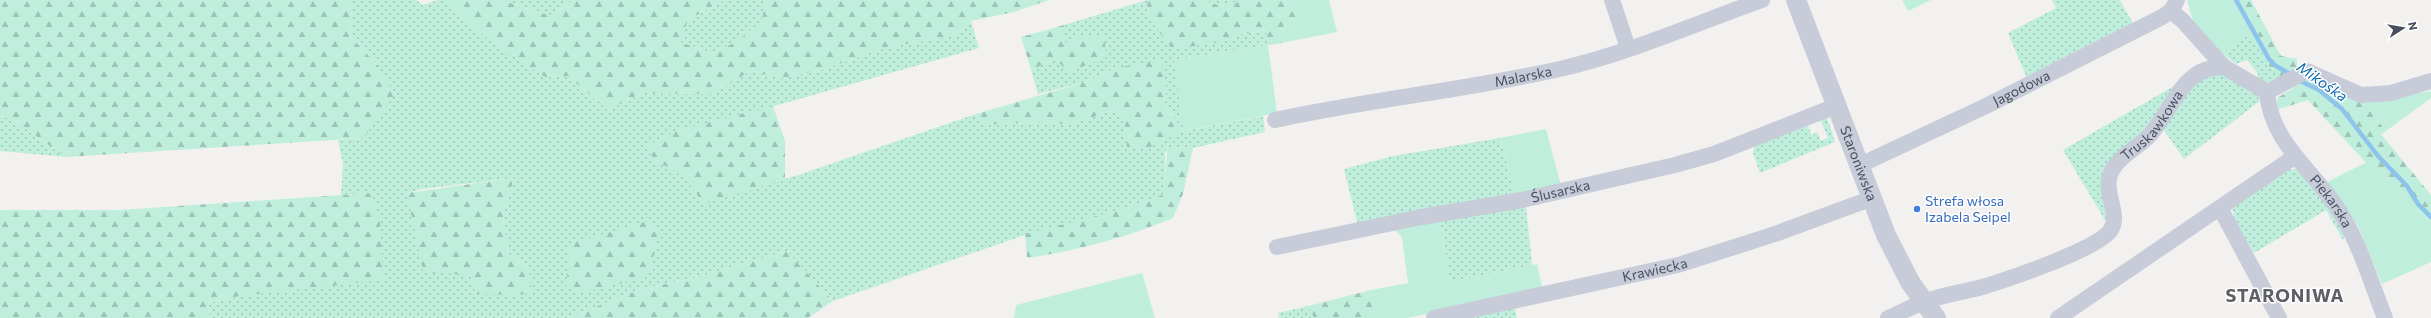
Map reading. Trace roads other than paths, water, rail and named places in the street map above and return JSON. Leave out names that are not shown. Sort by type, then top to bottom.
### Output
[{"type":"street","points":[[1612,0],[1628,48]]},
{"type":"street","name":"Malarska","points":[[1275,120],[1344,105],[1539,73],[1628,48],[1762,0]]},
{"type":"street","name":"Staroniwska","points":[[1796,0],[1870,199],[1898,261],[1923,302],[1936,318]]},
{"type":"street","points":[[2174,6],[2224,66],[2267,92],[2301,72],[2313,72],[2361,95],[2391,93],[2431,81]]},
{"type":"street","name":"Jagodowa","points":[[1858,166],[1986,106],[2174,6]]},
{"type":"street","name":"Truskawkowa","points":[[1923,302],[1987,286],[2052,261],[2100,239],[2110,231],[2114,223],[2108,188],[2112,168],[2148,138],[2162,122],[2192,77],[2203,70],[2224,66]]},
{"type":"street","name":"Piekarska","points":[[2267,92],[2268,108],[2272,121],[2294,156],[2334,202],[2344,218],[2385,318]]},
{"type":"street","name":"Ślusarska","points":[[1277,247],[1422,217],[1522,200],[1675,165],[1714,154],[1836,106]]},
{"type":"street","points":[[2058,318],[2294,156]]},
{"type":"street","name":"Krawiecka","points":[[1434,318],[1678,265],[1767,236],[1870,199]]},
{"type":"street","points":[[2220,208],[2279,318]]},
{"type":"street","points":[[1888,318],[1923,302]]},
{"type":"waterway","name":"Mikośka","points":[[2236,0],[2269,59],[2276,66],[2292,75]]},
{"type":"waterway","name":"Mikośka","points":[[2298,80],[2319,90],[2342,109],[2378,156],[2407,186],[2418,204],[2431,217]]},
{"type":"place","name":"Strefa włosa Izabela Seipel","points":[[1917,209]]},
{"type":"district","name":"STARONIWA","points":[[2285,296]]}]
